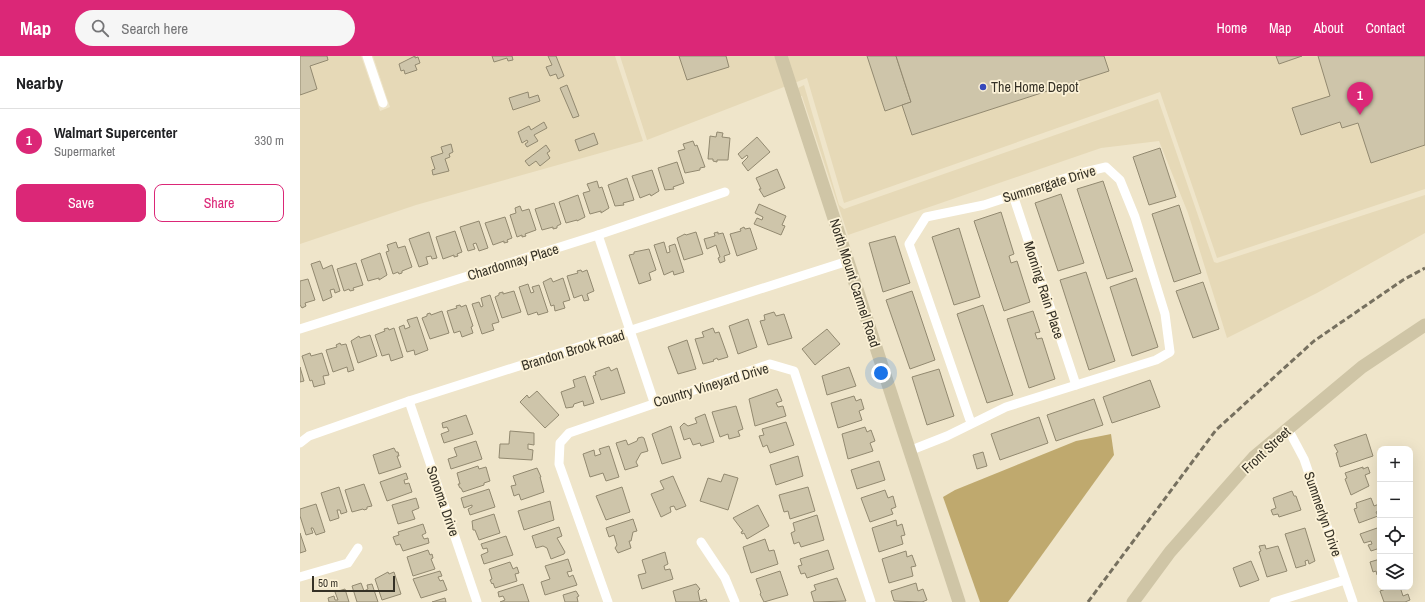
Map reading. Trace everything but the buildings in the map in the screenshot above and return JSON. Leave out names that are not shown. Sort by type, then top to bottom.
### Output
[{"type":"street","points":[[367,56],[383,103]]},
{"type":"street","name":"North Mount Carmel Road","points":[[782,56],[959,602]]},
{"type":"street","name":"Summergate Drive","points":[[909,451],[947,436],[1006,407],[1156,360],[1170,352],[1165,314],[1135,217],[1120,180],[1106,167],[1081,173],[984,204],[926,217],[909,244],[971,423]]},
{"type":"street","name":"Chardonnay Place","points":[[300,329],[598,235],[725,192]]},
{"type":"street","name":"Morning Rain Place","points":[[1013,195],[1076,385]]},
{"type":"street","points":[[598,235],[654,402]]},
{"type":"street","name":"Brandon Brook Road","points":[[300,443],[310,436],[409,401],[631,332],[848,261]]},
{"type":"street","name":"Front Street","points":[[1133,602],[1170,552],[1249,463],[1362,367],[1425,325]]},
{"type":"street","name":"Country Vineyard Drive","points":[[608,602],[560,464],[560,443],[569,433],[654,402],[770,364],[794,371],[871,602]]},
{"type":"street","name":"Sonoma Drive","points":[[409,401],[477,602]]},
{"type":"street","name":"Summerlyn Drive","points":[[1288,429],[1304,459],[1353,602]]},
{"type":"street","points":[[701,542],[725,578],[735,602]]},
{"type":"street","points":[[300,577],[348,563],[358,548]]},
{"type":"street","points":[[1274,602],[1345,580]]},
{"type":"shaded area","points":[[300,56],[361,56],[380,111],[390,107],[373,56],[615,56],[643,141],[416,205],[300,244]]},
{"type":"shaded area","points":[[620,56],[1425,56],[1425,189],[1217,258],[1160,92],[844,203],[807,78],[647,140]]},
{"type":"shaded area","points":[[804,85],[839,205],[844,209],[1158,99],[1214,262],[1217,263],[1425,195],[1425,233],[1317,293],[1227,338],[1188,213],[1159,141],[1101,148],[848,235],[802,96],[800,96],[798,88]]},
{"type":"shaded area","points":[[1111,434],[1114,455],[1008,602],[980,602],[943,497],[955,490],[1076,441]]},
{"type":"railway","points":[[1088,602],[1216,430],[1314,341],[1403,280],[1425,268]]},
{"type":"place","name":"The Home Depot","points":[[983,87]]},
{"type":"place","name":"Walmart Supercenter","points":[[1360,115]]}]
